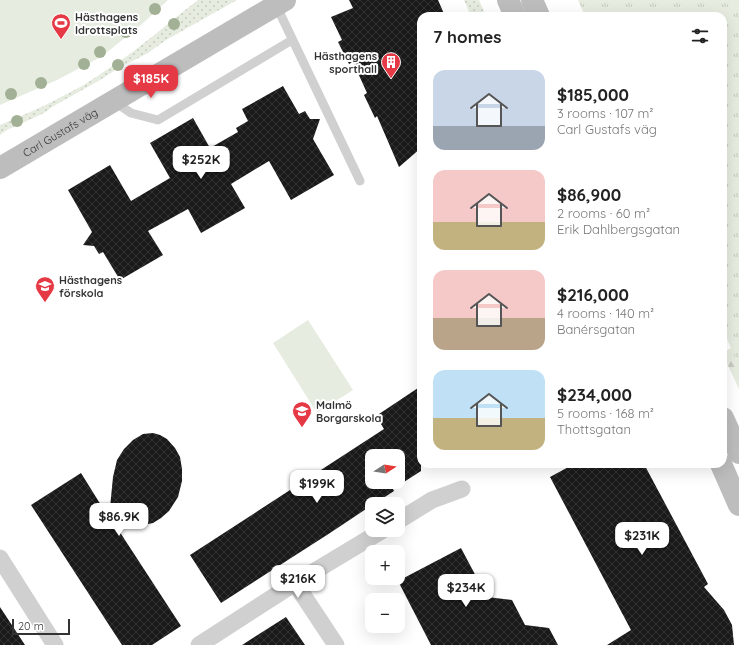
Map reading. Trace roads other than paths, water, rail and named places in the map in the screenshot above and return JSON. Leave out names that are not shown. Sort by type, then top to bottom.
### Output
[{"type":"street","points":[[508,0],[513,12]]},
{"type":"street","points":[[532,0],[537,12]]},
{"type":"street","name":"Carl Gustafs väg","points":[[0,168],[280,3]]},
{"type":"street","points":[[727,427],[739,453]]},
{"type":"street","points":[[723,468],[739,504]]},
{"type":"street","points":[[405,517],[432,500],[462,488]]},
{"type":"street","points":[[199,645],[295,583],[371,537]]},
{"type":"street","points":[[0,558],[55,645]]},
{"type":"street","points":[[295,583],[336,645]]},
{"type":"lane","points":[[280,3],[292,40],[360,181]]},
{"type":"lane","points":[[114,101],[130,113],[158,120],[292,40]]},
{"type":"place","name":"Hästhagens Idrottsplats","points":[[61,40]]},
{"type":"place","name":"Hästhagens sporthall","points":[[391,79]]},
{"type":"place","name":"Hästhagens förskola","points":[[45,303]]},
{"type":"place","name":"Malmö Borgarskola","points":[[302,428]]}]
